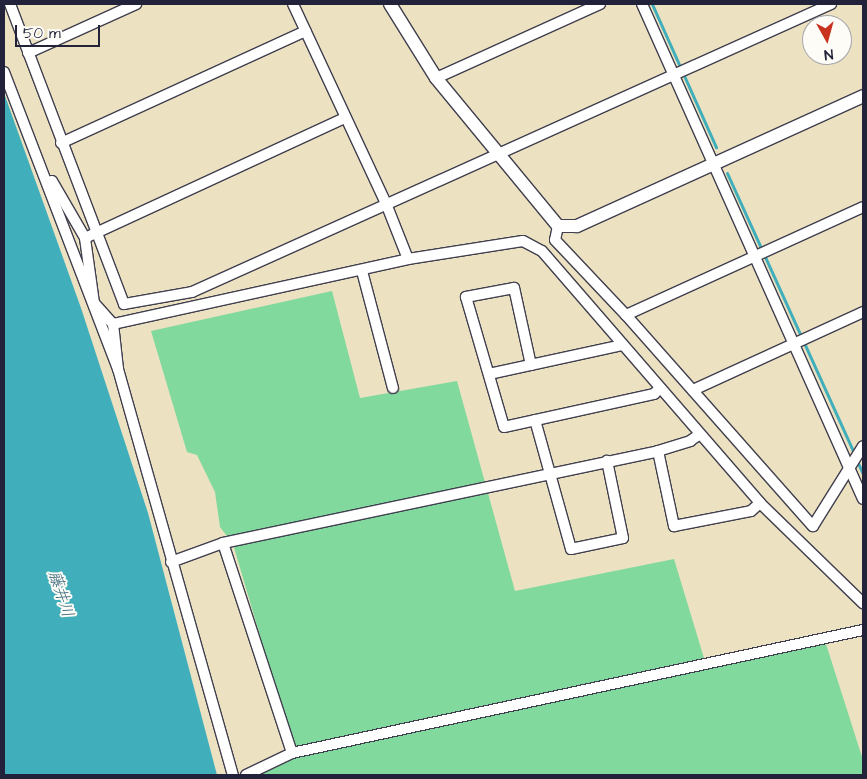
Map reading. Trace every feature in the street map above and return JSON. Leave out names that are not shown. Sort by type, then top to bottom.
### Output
[{"type":"street","points":[[10,4],[94,231],[124,304],[192,292],[387,206],[832,4]]},
{"type":"street","points":[[28,53],[136,4]]},
{"type":"street","points":[[293,4],[387,206],[408,259]]},
{"type":"street","points":[[390,4],[436,78],[558,226]]},
{"type":"street","points":[[436,78],[600,4]]},
{"type":"street","points":[[642,4],[679,73],[714,164],[760,253],[799,341],[863,499]]},
{"type":"street","points":[[62,143],[306,31]]},
{"type":"street","points":[[4,72],[118,369],[171,562],[233,775]]},
{"type":"street","points":[[558,226],[577,226],[863,96]]},
{"type":"street","points":[[85,238],[94,231],[345,118]]},
{"type":"street","points":[[47,183],[52,181],[85,238],[93,304],[113,324],[118,369]]},
{"type":"street","points":[[626,315],[863,207]]},
{"type":"street","points":[[542,251],[555,240],[558,226]]},
{"type":"street","points":[[555,240],[626,315],[813,526],[861,449]]},
{"type":"street","points":[[113,324],[362,271],[408,259],[512,241],[523,241],[542,251],[760,503],[863,604]]},
{"type":"street","points":[[362,271],[393,388]]},
{"type":"street","points":[[532,366],[514,288],[466,297],[504,427],[654,394],[660,388]]},
{"type":"street","points":[[692,390],[863,312]]},
{"type":"street","points":[[488,374],[622,345]]},
{"type":"street","points":[[535,420],[571,549],[623,538],[607,461]]},
{"type":"street","points":[[171,562],[223,542],[549,472],[658,452],[690,441],[700,434]]},
{"type":"street","points":[[658,452],[674,526],[751,511],[760,503]]},
{"type":"street","points":[[223,542],[292,753]]},
{"type":"street","points":[[246,775],[292,753],[863,630]]},
{"type":"green space","points":[[332,291],[360,398],[457,381],[515,591],[674,559],[707,668],[826,644],[863,760],[863,775],[257,775],[295,755],[233,544],[220,527],[215,492],[197,455],[187,452],[151,331]]},
{"type":"water","name":"藤井川","points":[[4,93],[81,308],[148,513],[217,775],[4,775]]},
{"type":"waterway","points":[[652,4],[716,147]]},
{"type":"waterway","points":[[727,173],[855,455]]},
{"type":"waterway","points":[[857,461],[863,474]]}]
